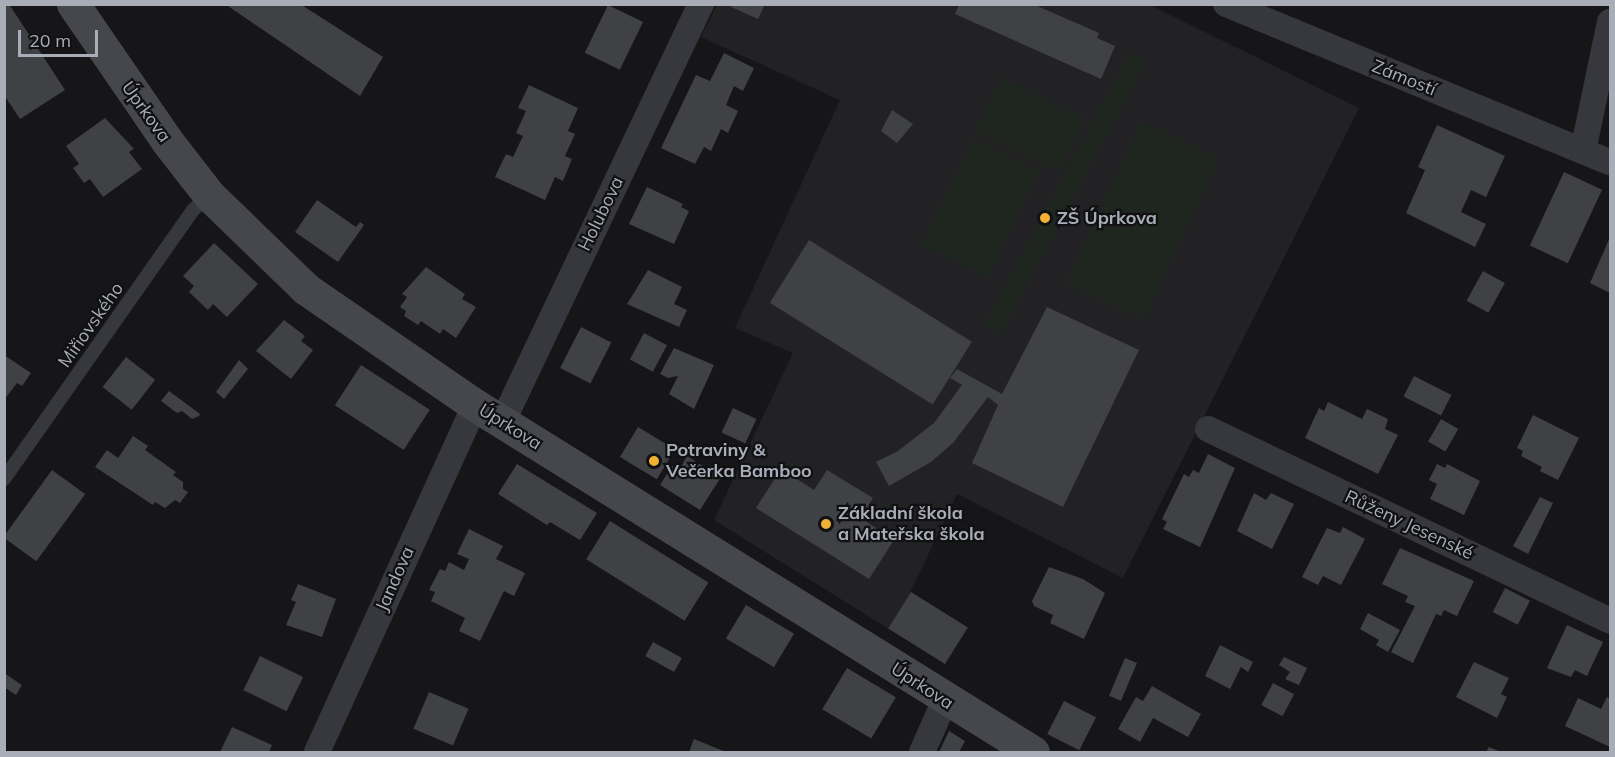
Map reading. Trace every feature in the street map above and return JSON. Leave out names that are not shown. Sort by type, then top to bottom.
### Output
[{"type":"street","name":"Úprkova","points":[[73,4],[167,141],[209,195],[306,289],[502,423],[1033,753]]},
{"type":"street","name":"Holubova","points":[[502,423],[701,4]]},
{"type":"street","name":"Zámostí","points":[[1226,4],[1611,162]]},
{"type":"street","points":[[1583,151],[1611,22]]},
{"type":"street","name":"Jandova","points":[[317,753],[475,405]]},
{"type":"street","name":"Růženy Jesenské","points":[[1208,429],[1611,621]]},
{"type":"street","points":[[922,753],[945,700]]},
{"type":"lane","name":"Miřiovského","points":[[4,479],[194,210],[209,195]]},
{"type":"shaded area","name":"ZŠ Úprkova","points":[[717,5],[1150,5],[1359,108],[1123,578],[957,494],[892,631],[714,520],[793,353],[735,328],[840,100],[701,37]]},
{"type":"shaded area","points":[[1129,53],[1146,62],[1001,335],[984,326]]},
{"type":"shaded area","points":[[1002,77],[1086,118],[1061,171],[976,130]]},
{"type":"shaded area","points":[[1141,122],[1219,158],[1144,320],[1066,283]]},
{"type":"shaded area","points":[[973,139],[1040,171],[988,277],[921,245]]},
{"type":"building","points":[[4,4],[9,4],[65,90],[20,119],[4,95]]},
{"type":"building","points":[[225,4],[300,4],[383,57],[360,96]]},
{"type":"building","points":[[732,4],[765,4],[758,19],[731,7]]},
{"type":"building","points":[[608,5],[643,22],[620,70],[585,53]]},
{"type":"building","points":[[959,5],[1035,5],[1099,33],[1097,38],[1115,46],[1101,79],[955,14]]},
{"type":"building","points":[[724,53],[754,68],[743,91],[734,86],[726,105],[738,111],[728,133],[721,129],[711,151],[704,147],[695,164],[661,148],[696,75],[710,81]]},
{"type":"building","points":[[529,85],[578,108],[568,131],[575,134],[565,156],[572,159],[563,181],[555,177],[545,200],[495,177],[506,154],[513,157],[523,136],[516,133],[526,111],[518,108]]},
{"type":"building","points":[[892,110],[913,124],[897,143],[881,131]]},
{"type":"building","points":[[105,118],[134,149],[129,152],[142,169],[103,197],[90,179],[84,183],[73,168],[79,164],[66,146]]},
{"type":"building","points":[[1437,125],[1505,156],[1486,197],[1471,190],[1461,212],[1486,224],[1475,247],[1406,213],[1425,170],[1418,167]]},
{"type":"building","points":[[1564,172],[1602,190],[1568,263],[1530,245]]},
{"type":"building","points":[[647,187],[683,204],[681,207],[689,211],[674,244],[629,224]]},
{"type":"building","points":[[317,200],[356,227],[360,222],[364,225],[338,262],[295,232]]},
{"type":"building","points":[[1610,237],[1610,293],[1590,283]]},
{"type":"building","points":[[809,240],[972,342],[933,405],[770,303]]},
{"type":"building","points":[[214,243],[258,284],[227,317],[213,304],[208,310],[189,292],[194,286],[183,276]]},
{"type":"building","points":[[426,267],[465,294],[462,299],[476,307],[456,338],[443,329],[440,334],[421,321],[418,325],[404,316],[406,311],[400,307],[407,297],[402,294]]},
{"type":"building","points":[[648,270],[682,287],[674,304],[687,310],[679,327],[627,304]]},
{"type":"building","points":[[1483,271],[1505,283],[1488,313],[1467,301]]},
{"type":"building","points":[[1047,307],[1139,350],[1063,507],[972,463],[998,405],[988,397],[953,443],[931,462],[889,486],[876,462],[898,451],[934,423],[962,385],[950,378],[957,369],[1002,394]]},
{"type":"building","points":[[284,320],[305,336],[301,341],[313,350],[291,379],[256,351]]},
{"type":"building","points":[[581,327],[611,342],[590,383],[560,368]]},
{"type":"building","points":[[644,333],[667,345],[653,372],[630,359]]},
{"type":"building","points":[[674,348],[714,365],[694,409],[669,394],[678,376],[668,378],[660,374]]},
{"type":"building","points":[[4,355],[31,373],[22,386],[17,383],[4,400]]},
{"type":"building","points":[[126,357],[155,380],[132,410],[103,387]]},
{"type":"building","points":[[239,360],[248,369],[224,399],[216,392]]},
{"type":"building","points":[[361,365],[430,410],[404,450],[335,405]]},
{"type":"building","points":[[1414,376],[1451,395],[1441,416],[1404,396]]},
{"type":"building","points":[[169,391],[200,414],[199,416],[192,419],[182,411],[177,413],[161,401]]},
{"type":"building","points":[[1328,402],[1362,419],[1367,409],[1388,419],[1385,429],[1398,435],[1378,474],[1305,438],[1319,408],[1324,411]]},
{"type":"building","points":[[733,408],[757,419],[745,443],[722,432]]},
{"type":"building","points":[[1533,415],[1579,438],[1558,480],[1540,471],[1542,467],[1521,456],[1523,451],[1517,448]]},
{"type":"building","points":[[1441,419],[1458,429],[1445,452],[1428,442]]},
{"type":"building","points":[[638,427],[675,449],[657,479],[620,457]]},
{"type":"building","points":[[133,436],[148,446],[145,450],[176,472],[173,475],[183,482],[183,489],[188,492],[180,503],[175,500],[165,508],[155,502],[153,505],[95,467],[107,450],[118,458]]},
{"type":"building","points":[[1208,454],[1235,468],[1200,547],[1163,529],[1167,522],[1162,519],[1184,474],[1189,477],[1193,470],[1199,473]]},
{"type":"building","points":[[687,456],[721,477],[700,510],[660,485],[672,466],[679,470]]},
{"type":"building","points":[[517,464],[597,513],[580,540],[550,522],[547,525],[498,494]]},
{"type":"building","points":[[1437,464],[1445,468],[1447,464],[1480,481],[1464,515],[1430,499],[1437,484],[1429,480]]},
{"type":"building","name":"Základní škola a Mateřska škola","points":[[781,469],[814,490],[827,470],[873,498],[861,518],[894,540],[869,579],[756,508]]},
{"type":"building","points":[[52,470],[85,494],[36,561],[4,536]]},
{"type":"building","points":[[1254,493],[1266,500],[1271,493],[1294,504],[1272,549],[1237,531]]},
{"type":"building","points":[[1540,497],[1553,503],[1528,554],[1513,546]]},
{"type":"building","points":[[610,521],[708,582],[685,621],[586,559]]},
{"type":"building","points":[[1343,527],[1365,539],[1341,585],[1323,576],[1318,585],[1302,577],[1327,528],[1340,533]]},
{"type":"building","points":[[469,529],[503,546],[496,559],[525,573],[514,596],[504,591],[480,641],[459,631],[465,618],[431,601],[435,592],[429,590],[440,569],[445,571],[449,562],[464,570],[469,559],[457,554]]},
{"type":"building","points":[[1400,548],[1474,581],[1457,616],[1444,610],[1441,616],[1436,614],[1413,663],[1391,652],[1415,606],[1405,602],[1408,596],[1382,584]]},
{"type":"building","points":[[1049,567],[1083,579],[1105,593],[1084,639],[1050,623],[1053,615],[1034,606],[1032,601]]},
{"type":"building","points":[[298,584],[336,599],[322,637],[286,625],[296,602],[291,600]]},
{"type":"building","points":[[1505,588],[1530,601],[1518,625],[1493,612]]},
{"type":"building","points":[[911,592],[968,628],[945,664],[888,628]]},
{"type":"building","points":[[746,605],[794,634],[774,667],[726,638]]},
{"type":"building","points":[[1368,613],[1400,630],[1388,652],[1376,645],[1379,640],[1360,629]]},
{"type":"building","points":[[1567,625],[1603,642],[1587,676],[1575,670],[1571,677],[1547,668]]},
{"type":"building","points":[[653,642],[682,658],[674,672],[645,656]]},
{"type":"building","points":[[1220,645],[1253,662],[1248,672],[1241,667],[1230,689],[1205,676]]},
{"type":"building","points":[[260,656],[303,677],[286,711],[243,690]]},
{"type":"building","points":[[1284,657],[1307,668],[1299,685],[1285,679],[1290,672],[1279,665]]},
{"type":"building","points":[[1125,658],[1137,663],[1121,701],[1109,696]]},
{"type":"building","points":[[1474,662],[1509,678],[1501,694],[1507,697],[1497,718],[1456,697]]},
{"type":"building","points":[[847,668],[896,697],[871,739],[822,709]]},
{"type":"building","points":[[4,673],[22,685],[16,695],[4,687]]},
{"type":"building","points":[[1273,683],[1294,694],[1282,716],[1261,705]]},
{"type":"building","points":[[1152,686],[1201,714],[1188,737],[1153,718],[1140,742],[1118,729],[1136,697],[1143,701]]},
{"type":"building","points":[[429,692],[469,709],[453,746],[413,729]]},
{"type":"building","points":[[1607,697],[1610,699],[1610,747],[1565,726],[1578,698],[1601,709]]},
{"type":"building","points":[[1064,701],[1096,717],[1079,750],[1047,734]]},
{"type":"building","points":[[232,727],[272,745],[269,752],[220,752]]},
{"type":"building","points":[[949,731],[965,741],[959,752],[939,752]]},
{"type":"building","points":[[694,739],[726,752],[689,752]]},
{"type":"building","points":[[1489,747],[1501,752],[1486,752]]},
{"type":"place","name":"ZŠ Úprkova","points":[[1045,218]]},
{"type":"place","name":"Potraviny & Večerka Bamboo","points":[[654,461]]},
{"type":"place","name":"Základní škola a Mateřska škola","points":[[826,524]]}]
